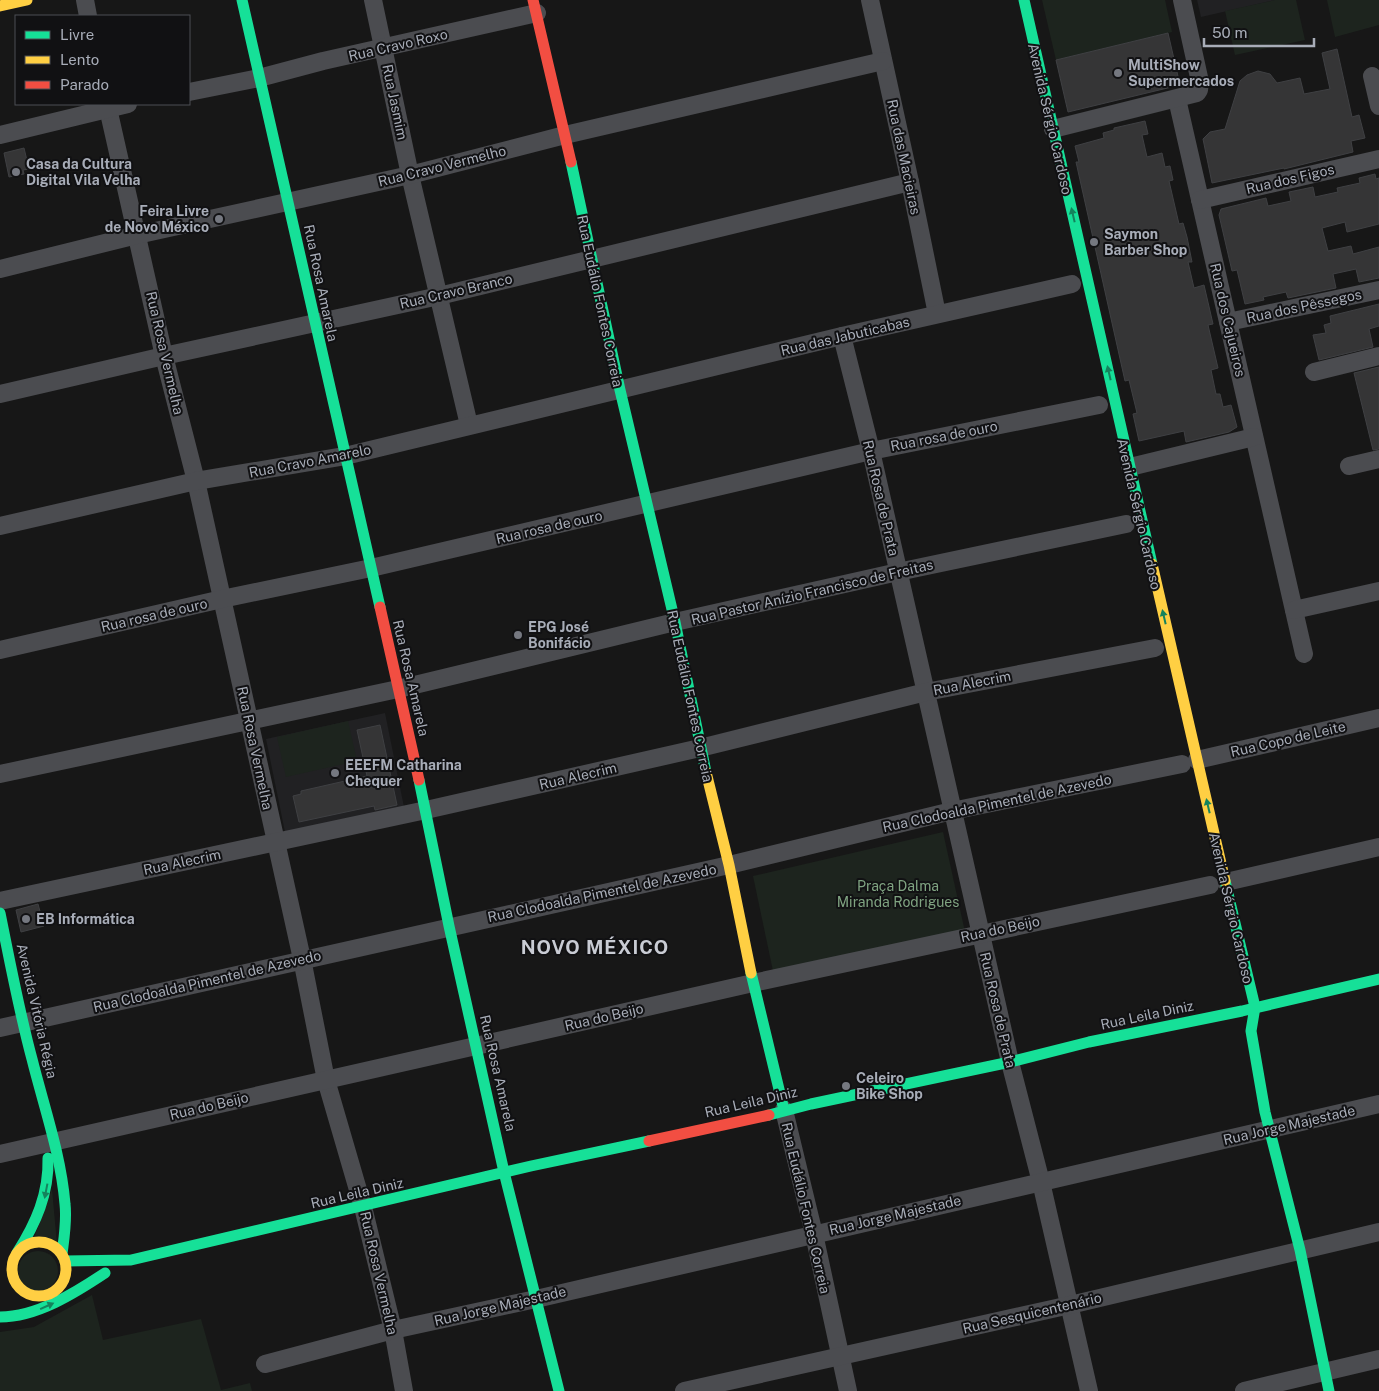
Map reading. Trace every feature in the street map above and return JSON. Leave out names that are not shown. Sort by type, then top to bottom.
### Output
[{"type":"street","points":[[0,6],[27,0]]},
{"type":"street","points":[[85,0],[88,15]]},
{"type":"street","name":"Rua Rosa Amarela","points":[[242,0],[314,324],[426,810],[449,926],[504,1172],[559,1391]]},
{"type":"street","name":"Rua Jasmim","points":[[373,0],[410,174],[470,425]]},
{"type":"street","name":"Rua das Macieiras","points":[[870,0],[937,314]]},
{"type":"street","name":"Avenida Sérgio Cardoso","points":[[1024,0],[1023,15],[1062,184],[1076,283],[1098,343],[1103,404],[1126,468],[1130,524],[1159,646],[1179,700],[1186,763],[1214,884],[1255,1007],[1251,1031]]},
{"type":"street","points":[[1049,130],[1197,93],[1201,86],[1182,0]]},
{"type":"street","name":"Rua Cravo Roxo","points":[[190,92],[383,49],[535,7]]},
{"type":"street","name":"Rua Eudálio Fontes Correia","points":[[535,7],[620,390],[675,622],[700,748],[729,865],[753,983],[814,1234],[848,1391]]},
{"type":"street","name":"Rua Cravo Vermelho","points":[[0,269],[137,235],[410,174],[883,61]]},
{"type":"street","points":[[1372,76],[1379,106]]},
{"type":"street","name":"Rua dos Cajueiros","points":[[1177,99],[1304,654]]},
{"type":"street","points":[[0,135],[107,106]]},
{"type":"street","name":"Rua Rosa Vermelha","points":[[107,106],[164,356],[196,481],[302,959],[326,1080],[363,1207],[392,1330],[404,1391]]},
{"type":"street","name":"Rua dos Figos","points":[[1200,200],[1379,158]]},
{"type":"street","name":"Rua Cravo Branco","points":[[0,394],[439,296],[910,182]]},
{"type":"street","name":"Rua das Jabuticabas","points":[[620,390],[842,336],[1076,283]]},
{"type":"street","name":"Rua dos Pêssegos","points":[[1228,322],[1379,290]]},
{"type":"street","name":"Rua Rosa de Prata","points":[[842,336],[871,451],[1010,1062],[1041,1182],[1089,1391]]},
{"type":"street","points":[[1314,372],[1379,356]]},
{"type":"street","name":"Rua Cravo Amarelo","points":[[0,526],[196,481],[345,456],[620,390]]},
{"type":"street","name":"Rua rosa de ouro","points":[[0,650],[222,599],[371,568],[871,451],[1103,404]]},
{"type":"street","points":[[1126,468],[1254,437]]},
{"type":"street","points":[[1349,466],[1379,459]]},
{"type":"street","name":"Rua Pastor Anízio Francisco de Freitas","points":[[0,774],[398,689],[675,622],[898,572],[1130,524]]},
{"type":"street","points":[[1294,610],[1379,590]]},
{"type":"street","name":"Rua Alecrim","points":[[0,901],[426,810],[700,748],[926,692],[1159,646]]},
{"type":"street","name":"Rua Copo de Leite","points":[[1186,763],[1379,718]]},
{"type":"street","name":"Rua Clodoalda Pimentel de Azevedo","points":[[23,1022],[729,865],[952,811],[1186,763]]},
{"type":"street","name":"Rua do Beijo","points":[[0,1154],[753,983],[1379,847]]},
{"type":"street","name":"Avenida Vitória Régia","points":[[0,913],[23,1022],[46,1116],[50,1142],[66,1198],[63,1258]]},
{"type":"street","name":"Rua Leila Diniz","points":[[50,1294],[105,1273],[131,1260],[363,1207],[504,1172],[1010,1062],[1238,1007],[1255,1007],[1379,979]]},
{"type":"street","name":"Avenida Sérgio Cardoso","points":[[1238,1007],[1251,1031],[1269,1129],[1300,1250],[1329,1391]]},
{"type":"street","points":[[0,1028],[23,1022]]},
{"type":"street","name":"Rua Jorge Majestade","points":[[265,1364],[392,1330],[536,1299],[1379,1104]]},
{"type":"street","name":"Avenida Vitória Régia","points":[[15,1258],[46,1193],[50,1142]]},
{"type":"street","name":"Rua Sesquicentenário","points":[[684,1391],[1070,1305],[1379,1232]]},
{"type":"street","points":[[0,1274],[23,1247],[31,1243],[40,1242],[48,1244],[56,1248],[63,1258],[65,1276],[62,1283],[50,1294],[37,1296],[22,1304],[0,1309]]},
{"type":"street","points":[[15,1258],[12,1274],[17,1285],[26,1293],[37,1296]]},
{"type":"street","name":"Rua Leila Diniz","points":[[63,1258],[131,1260]]},
{"type":"street","points":[[0,1317],[40,1309],[76,1292],[105,1273]]},
{"type":"street","points":[[1244,1391],[1379,1359]]},
{"type":"shaded area","points":[[1197,0],[1275,0],[1201,17]]},
{"type":"shaded area","name":"EEEFM Catharina Chequer","points":[[385,713],[404,807],[285,832],[266,739]]},
{"type":"green space","points":[[1042,0],[1165,0],[1172,32],[1056,60]]},
{"type":"green space","points":[[1275,0],[1296,0],[1305,40],[1235,55],[1225,11]]},
{"type":"green space","points":[[1327,0],[1379,0],[1379,25],[1335,37]]},
{"type":"green space","points":[[348,721],[357,761],[286,777],[277,737]]},
{"type":"green space","name":"Praça Dalma Miranda Rodrigues","points":[[943,832],[965,932],[773,971],[753,876]]},
{"type":"green space","points":[[52,1189],[57,1244],[42,1238],[34,1238]]},
{"type":"green space","points":[[42,1251],[49,1254],[55,1260],[58,1271],[57,1279],[49,1288],[42,1291],[34,1291],[27,1288],[19,1279],[18,1267],[21,1260],[30,1252]]},
{"type":"green space","points":[[92,1295],[103,1340],[201,1319],[221,1390],[250,1383],[252,1391],[0,1391],[0,1332],[34,1327]]},
{"type":"building","name":"MultiShow Supermercados","points":[[1168,33],[1180,85],[1068,112],[1056,60]]},
{"type":"building","points":[[1337,49],[1352,117],[1359,115],[1365,138],[1351,141],[1353,152],[1284,169],[1212,183],[1203,139],[1210,132],[1225,129],[1240,81],[1247,75],[1258,71],[1270,74],[1277,83],[1300,78],[1304,94],[1330,89],[1322,53]]},
{"type":"building","points":[[1145,121],[1148,134],[1142,135],[1147,157],[1162,153],[1165,167],[1170,166],[1173,180],[1169,181],[1179,224],[1183,223],[1187,237],[1192,262],[1188,262],[1194,288],[1204,285],[1213,324],[1208,325],[1218,368],[1211,370],[1216,394],[1220,394],[1223,407],[1231,405],[1237,427],[1229,432],[1186,442],[1184,431],[1139,441],[1133,414],[1137,413],[1129,380],[1125,381],[1076,162],[1079,162],[1075,146],[1104,138],[1103,133],[1114,130],[1114,128]]},
{"type":"building","name":"Casa da Cultura Digital Vila Velha","points":[[24,148],[29,169],[23,170],[24,174],[9,177],[4,153]]},
{"type":"building","points":[[1375,174],[1376,179],[1379,178],[1379,224],[1347,232],[1345,222],[1322,228],[1328,251],[1351,246],[1353,254],[1379,247],[1379,278],[1359,282],[1356,269],[1333,274],[1336,288],[1288,298],[1286,292],[1263,297],[1264,300],[1245,304],[1237,270],[1232,271],[1219,215],[1221,209],[1266,198],[1268,206],[1291,201],[1289,192],[1313,187],[1315,197],[1338,192],[1337,188],[1360,183],[1359,178]]},
{"type":"building","points":[[1379,304],[1379,326],[1369,329],[1373,347],[1319,360],[1313,335],[1326,333],[1324,325],[1331,323],[1330,316]]},
{"type":"building","points":[[1379,367],[1379,449],[1373,450],[1354,373]]},
{"type":"building","points":[[380,725],[397,805],[375,810],[374,806],[299,822],[293,796],[301,794],[301,791],[367,776],[357,730]]},
{"type":"building","points":[[38,904],[44,926],[21,932],[16,910]]},
{"type":"traffic: fast","points":[[242,0],[380,607]]},
{"type":"traffic: fast","points":[[1024,0],[1152,564]]},
{"type":"traffic: fast","points":[[571,162],[620,390],[675,622],[706,772]]},
{"type":"traffic: fast","points":[[419,780],[449,926],[504,1172],[559,1391]]},
{"type":"traffic: fast","points":[[1225,881],[1255,1007],[1251,1031],[1265,1112],[1300,1250],[1329,1391]]},
{"type":"traffic: fast","points":[[0,913],[23,1023],[60,1167],[66,1210],[62,1254]]},
{"type":"traffic: fast","points":[[751,973],[784,1110]]},
{"type":"traffic: fast","points":[[769,1115],[811,1104],[1010,1062],[1089,1042],[1242,1011],[1379,979]]},
{"type":"traffic: fast","points":[[65,1261],[131,1260],[531,1166],[649,1141]]},
{"type":"traffic: fast","points":[[17,1253],[30,1231],[44,1196],[48,1158]]},
{"type":"traffic: fast","points":[[0,1317],[14,1316],[42,1308],[68,1296],[105,1273]]},
{"type":"traffic: slow","points":[[0,6],[27,0]]},
{"type":"traffic: slow","points":[[1152,564],[1225,881]]},
{"type":"traffic: slow","points":[[706,772],[729,865],[751,973]]},
{"type":"traffic: slow","points":[[39,1242],[49,1244],[58,1250],[64,1259],[66,1269],[64,1279],[58,1288],[49,1294],[39,1296],[29,1294],[20,1288],[14,1279],[12,1269],[14,1259],[20,1250],[29,1244],[39,1242]]},
{"type":"traffic: jam","points":[[533,0],[571,162]]},
{"type":"traffic: jam","points":[[380,607],[419,780]]},
{"type":"traffic: jam","points":[[649,1141],[769,1115]]},
{"type":"place","name":"MultiShow Supermercados","points":[[1118,73]]},
{"type":"place","name":"Casa da Cultura Digital Vila Velha","points":[[16,172]]},
{"type":"place","name":"Feira Livre de Novo México","points":[[219,219]]},
{"type":"place","name":"Saymon Barber Shop","points":[[1094,242]]},
{"type":"place","name":"EPG José Bonifácio","points":[[518,635]]},
{"type":"place","name":"EEEFM Catharina Chequer","points":[[335,773]]},
{"type":"place","name":"EB Informática","points":[[26,919]]},
{"type":"place","name":"Celeiro Bike Shop","points":[[846,1086]]},
{"type":"district","name":"NOVO MÉXICO","points":[[595,947]]}]
